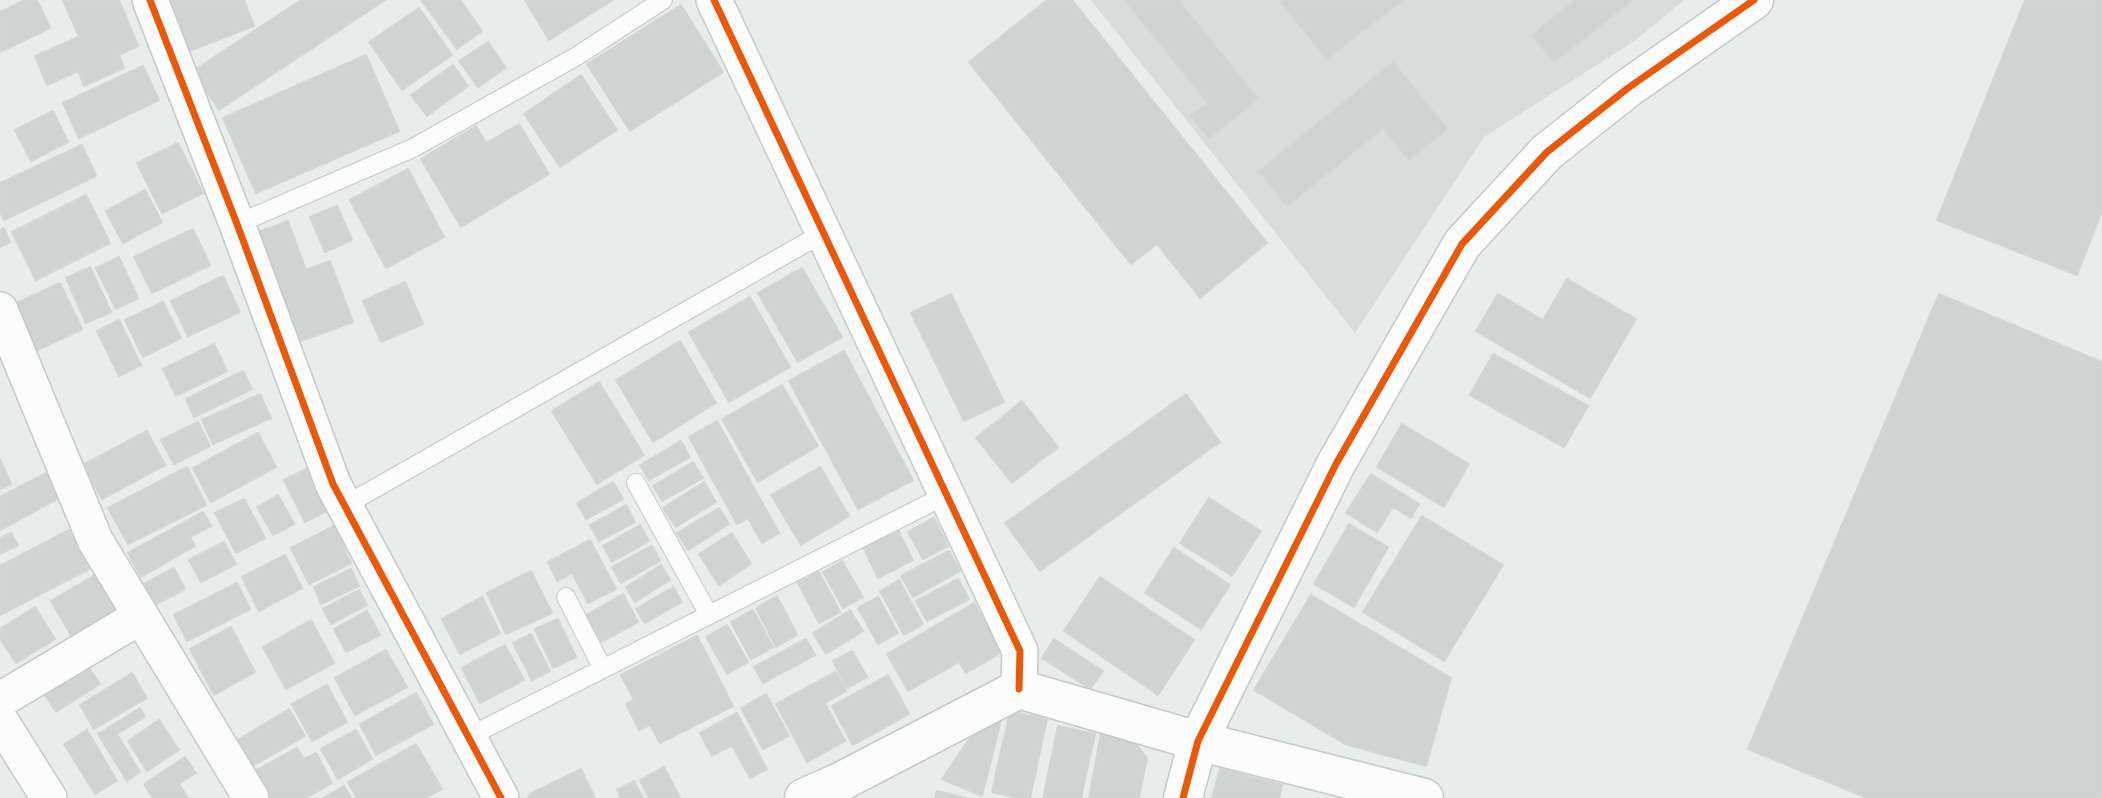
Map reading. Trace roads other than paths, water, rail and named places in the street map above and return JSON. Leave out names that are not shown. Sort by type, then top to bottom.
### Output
[{"type":"street","points":[[150,0],[237,224],[333,484],[501,798]]},
{"type":"street","points":[[714,0],[1020,651],[1019,689]]},
{"type":"street","points":[[1183,798],[1198,741],[1336,464],[1462,244],[1547,152],[1628,88],[1754,0]]},
{"type":"street","points":[[0,310],[95,540],[251,798]]},
{"type":"street","points":[[0,700],[141,616]]},
{"type":"street","points":[[804,798],[1019,689],[1198,741],[1424,798]]},
{"type":"street","points":[[0,720],[49,798]]},
{"type":"lane","points":[[237,224],[413,148],[577,55],[663,0]]},
{"type":"lane","points":[[344,506],[823,233]]},
{"type":"lane","points":[[636,483],[709,615]]},
{"type":"lane","points":[[468,737],[946,495]]},
{"type":"lane","points":[[566,597],[603,669]]}]
